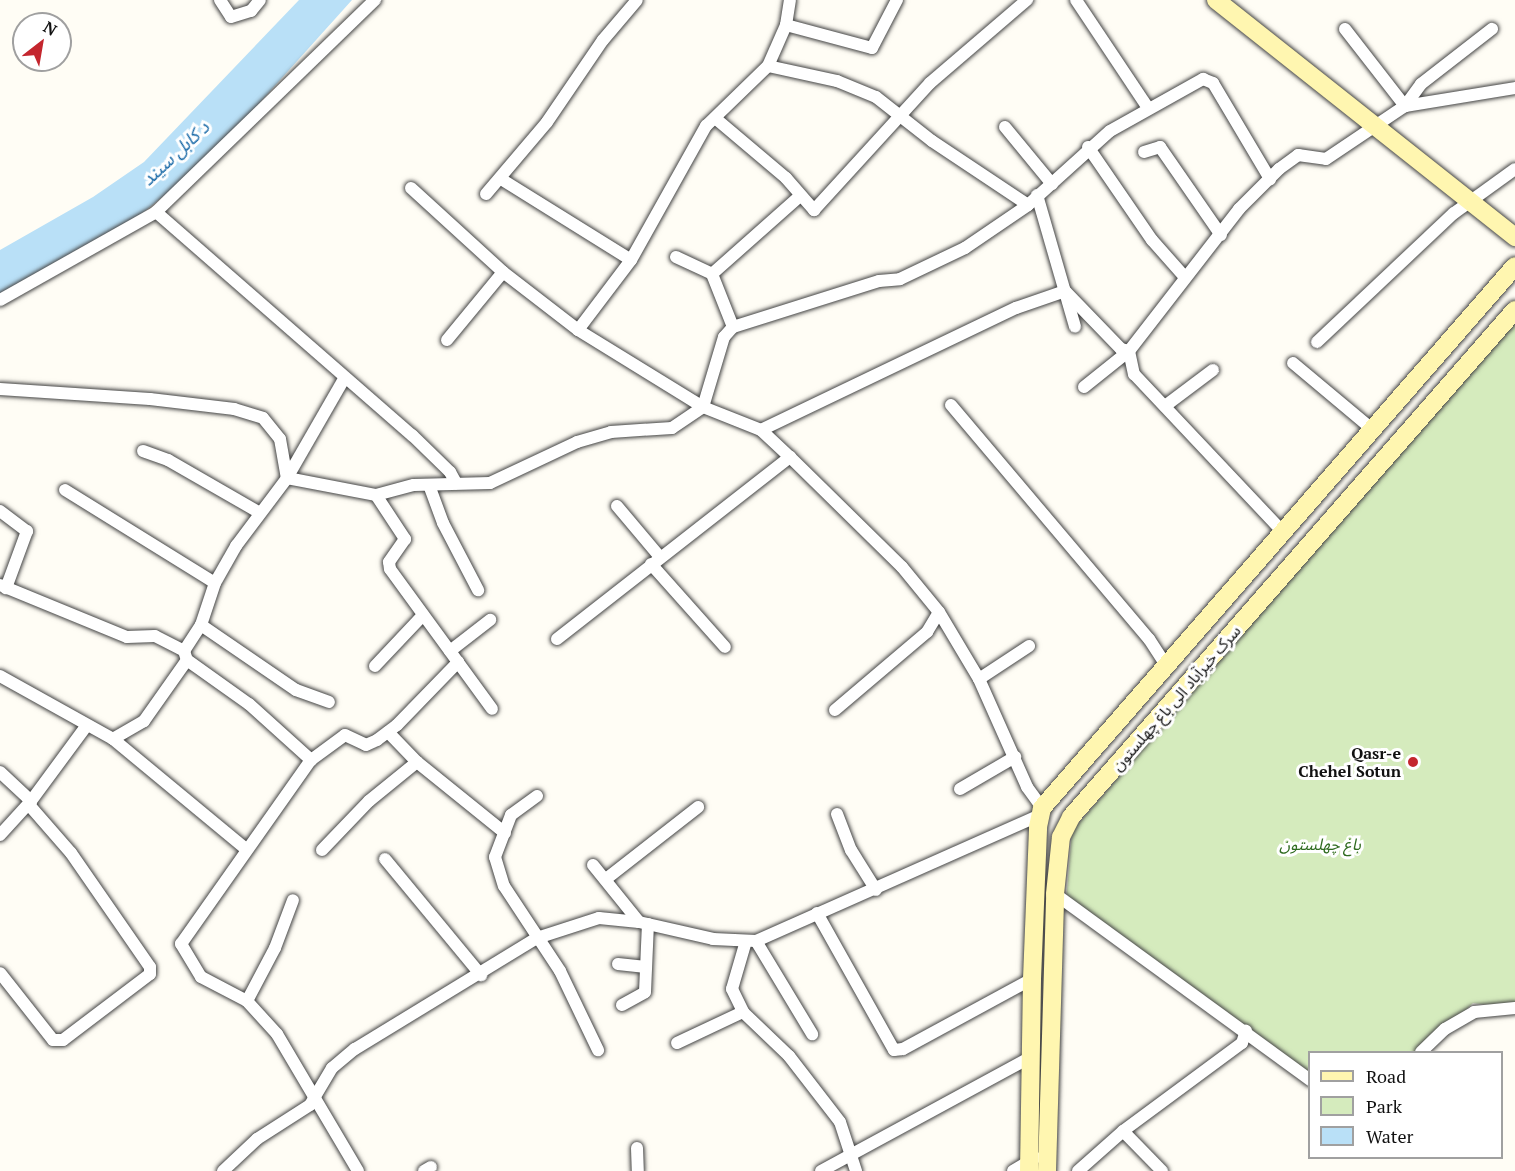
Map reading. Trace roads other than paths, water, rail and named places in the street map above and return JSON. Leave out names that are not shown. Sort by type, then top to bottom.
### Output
[{"type":"main road","points":[[1216,0],[1515,237]]},
{"type":"main road","points":[[1029,1166],[1032,979],[1041,811],[1282,531],[1515,267]]},
{"type":"main road","name":"سرک خیرآباد الی باغ چهلستون","points":[[1047,1162],[1055,894],[1061,837],[1071,817],[1515,310]]},
{"type":"street","points":[[220,0],[231,17],[251,11],[260,0]]},
{"type":"street","points":[[0,300],[156,212],[375,0]]},
{"type":"street","points":[[486,194],[547,122],[603,40],[637,0]]},
{"type":"street","points":[[578,330],[631,260],[683,164],[715,118],[768,66],[786,25],[790,0]]},
{"type":"street","points":[[786,25],[872,48],[897,0]]},
{"type":"street","points":[[715,118],[780,172],[814,210],[930,83],[1027,0]]},
{"type":"street","points":[[1076,0],[1148,108]]},
{"type":"street","points":[[1345,29],[1405,106]]},
{"type":"street","points":[[1084,387],[1129,351],[1184,276],[1221,235],[1239,209],[1270,179],[1298,155],[1326,159],[1405,106],[1421,84],[1492,29]]},
{"type":"street","points":[[768,66],[859,89],[885,102],[898,117],[1028,205]]},
{"type":"street","points":[[287,478],[376,495],[429,485],[490,483],[508,478],[577,442],[611,432],[672,429],[703,407],[724,337],[733,327],[879,281],[900,279],[965,248],[1028,205],[1088,147],[1148,108],[1208,79],[1270,179]]},
{"type":"street","points":[[1405,106],[1515,88]]},
{"type":"street","points":[[1005,127],[1052,184]]},
{"type":"street","points":[[1088,147],[1152,240],[1184,276]]},
{"type":"street","points":[[1144,152],[1160,147],[1221,235]]},
{"type":"street","points":[[1317,342],[1454,213],[1473,202],[1515,169]]},
{"type":"street","points":[[501,179],[631,260]]},
{"type":"street","points":[[223,1171],[257,1139],[310,1105],[332,1068],[355,1049],[481,975],[537,938],[598,918],[644,923],[713,939],[751,941],[876,890],[1041,811],[979,679],[939,612],[902,567],[761,430],[703,407],[578,330],[503,272],[411,188]]},
{"type":"street","points":[[1037,195],[1074,327]]},
{"type":"street","points":[[712,274],[800,196]]},
{"type":"street","points":[[156,212],[344,379],[412,435],[450,471],[456,483]]},
{"type":"street","points":[[676,257],[712,274],[733,327]]},
{"type":"street","points":[[447,340],[503,272]]},
{"type":"street","points":[[1065,291],[1121,349],[1129,351]]},
{"type":"street","points":[[761,430],[1016,308],[1065,291]]},
{"type":"street","points":[[1129,351],[1134,374],[1282,531]]},
{"type":"street","points":[[1293,363],[1372,429]]},
{"type":"street","points":[[1165,406],[1213,370]]},
{"type":"street","points":[[113,739],[144,721],[186,655],[201,625],[215,583],[260,513],[287,478],[344,379]]},
{"type":"street","points":[[0,389],[150,399],[234,409],[263,418],[280,439],[287,478]]},
{"type":"street","points":[[951,405],[1149,639],[1166,665]]},
{"type":"street","points":[[143,451],[168,460],[260,513]]},
{"type":"street","points":[[557,639],[790,458]]},
{"type":"street","points":[[429,485],[443,523],[478,590]]},
{"type":"street","points":[[65,490],[215,583]]},
{"type":"street","points":[[376,495],[405,539],[389,562],[390,569],[492,709]]},
{"type":"street","points":[[617,506],[656,560],[725,647]]},
{"type":"street","points":[[0,511],[27,531],[3,586],[127,637],[155,636],[186,655],[249,705],[311,760]]},
{"type":"street","points":[[834,710],[927,632],[939,612]]},
{"type":"street","points":[[375,666],[423,615]]},
{"type":"street","points":[[450,651],[490,620]]},
{"type":"street","points":[[201,625],[296,690],[329,702]]},
{"type":"street","points":[[979,679],[1029,646]]},
{"type":"street","points":[[358,1171],[278,1034],[247,1001],[201,977],[181,944],[311,760],[345,735],[366,745],[388,732],[458,662]]},
{"type":"street","points":[[0,676],[113,739],[246,849]]},
{"type":"street","points":[[0,835],[31,801],[87,725]]},
{"type":"street","points":[[388,732],[417,762],[505,833]]},
{"type":"street","points":[[960,789],[1015,757]]},
{"type":"street","points":[[322,850],[369,801],[417,762]]},
{"type":"street","points":[[0,772],[31,801]]},
{"type":"street","points":[[537,796],[515,809],[495,857],[504,886],[560,971],[598,1050]]},
{"type":"street","points":[[0,973],[53,1040],[63,1040],[150,974],[150,968],[71,853],[30,806],[31,801]]},
{"type":"street","points":[[606,879],[698,807]]},
{"type":"street","points":[[837,814],[851,850],[876,890]]},
{"type":"street","points":[[385,859],[481,975]]},
{"type":"street","points":[[593,865],[644,923],[645,993],[622,1005]]},
{"type":"street","points":[[1055,894],[1246,1031],[1308,1078]]},
{"type":"street","points":[[247,1001],[275,948],[293,900]]},
{"type":"street","points":[[817,913],[894,1050],[903,1049],[1032,979]]},
{"type":"street","points":[[751,941],[732,988],[743,1012],[789,1056],[840,1122],[856,1171]]},
{"type":"street","points":[[751,941],[812,1034]]},
{"type":"street","points":[[618,964],[646,967]]},
{"type":"street","points":[[1423,1051],[1445,1029],[1474,1012],[1515,1008]]},
{"type":"street","points":[[677,1043],[743,1012]]},
{"type":"street","points":[[1078,1171],[1123,1131],[1242,1043],[1246,1031]]},
{"type":"street","points":[[821,1171],[1031,1057]]},
{"type":"street","points":[[1123,1131],[1162,1171]]},
{"type":"street","points":[[637,1148],[638,1171]]},
{"type":"street","points":[[1013,1171],[1047,1162]]},
{"type":"water","name":"د کابل سيند","points":[[299,0],[352,0],[237,128],[190,174],[139,216],[0,294],[0,250],[93,197],[144,162]]},
{"type":"place","name":"Qasr-e Chehel Sotun","points":[[1413,762]]},
{"type":"park label","name":"باغ چهلستون","points":[[1320,844]]}]
